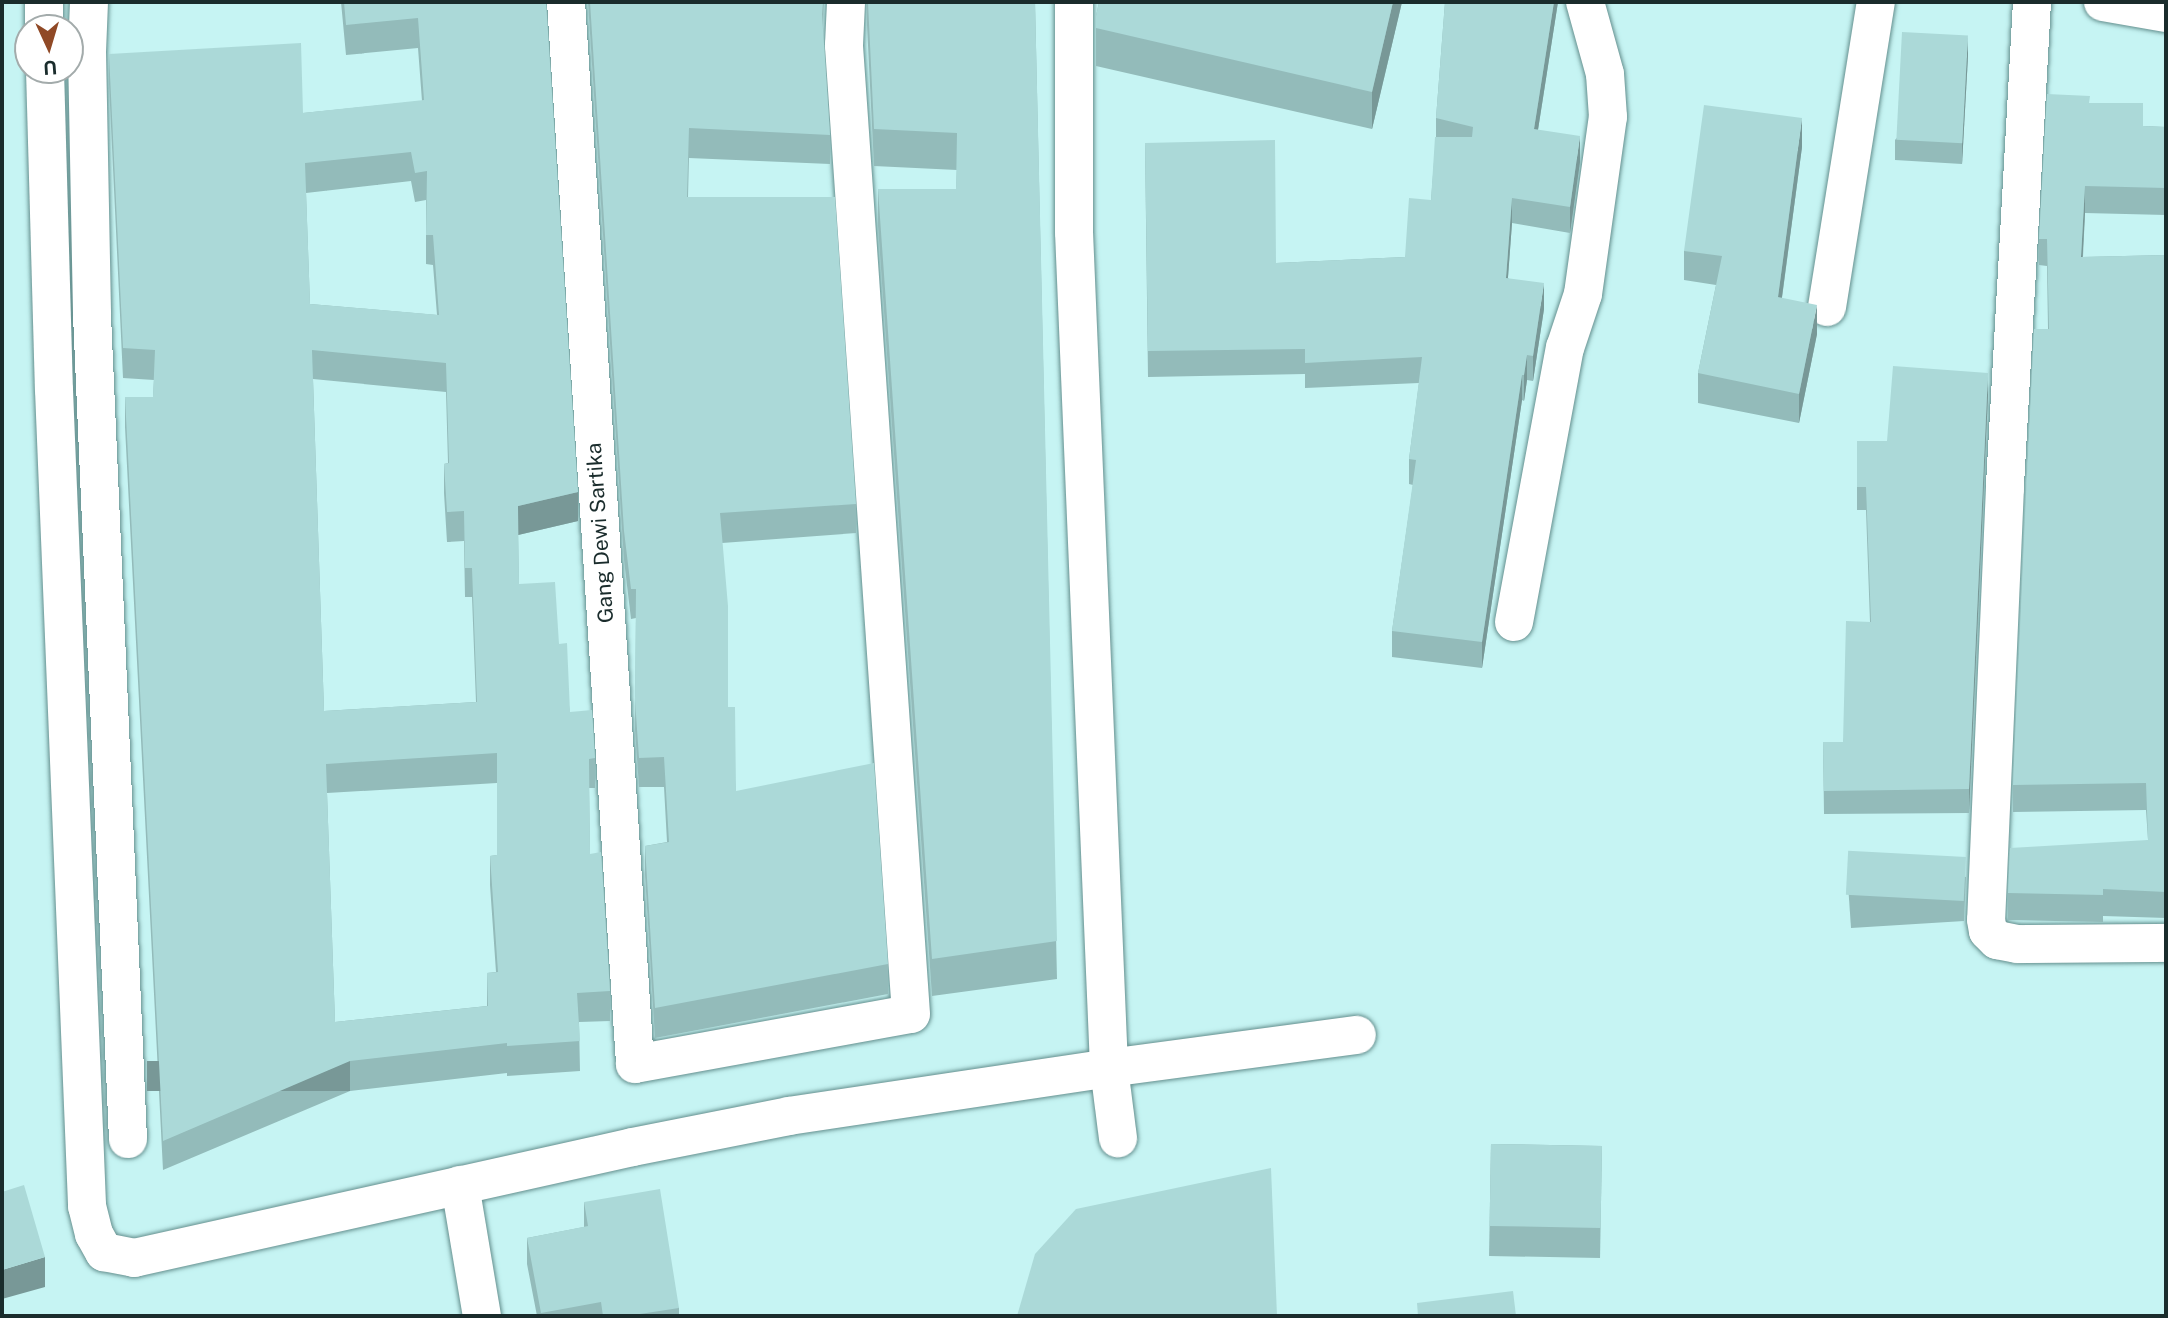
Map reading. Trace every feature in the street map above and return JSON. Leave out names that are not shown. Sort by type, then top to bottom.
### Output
[{"type":"street","points":[[89,2],[87,51],[92,315],[128,1139]]},
{"type":"street","name":"Gang Dewi Sartika","points":[[566,2],[635,1064],[911,1014],[844,45],[846,2]]},
{"type":"street","points":[[1074,2],[1074,232],[1109,1068],[1118,1138]]},
{"type":"street","points":[[1514,622],[1565,348],[1583,294],[1608,117],[1605,75],[1585,2]]},
{"type":"street","points":[[1827,307],[1876,2]]},
{"type":"street","points":[[2032,2],[1986,920],[1988,931],[1997,940],[2017,944],[2166,943]]},
{"type":"street","points":[[2103,2],[2166,13]]},
{"type":"street","points":[[45,84],[54,390],[88,1206],[94,1234],[104,1252],[134,1258],[460,1185],[789,1116],[1109,1068],[1357,1035]]},
{"type":"street","points":[[460,1185],[482,1316]]},
{"type":"building","points":[[344,2],[546,2],[578,492],[518,506],[519,584],[555,582],[559,644],[567,643],[570,712],[592,710],[595,758],[589,759],[590,854],[601,852],[610,991],[577,993],[580,1041],[507,1046],[507,1043],[350,1061],[163,1141],[125,397],[153,397],[155,350],[123,348],[109,54],[301,43],[303,113],[424,100],[418,18],[346,25]],"holes":[[[411,152],[415,173],[427,171],[426,235],[433,235],[439,315],[310,304],[305,163]],[[312,350],[446,363],[449,463],[444,464],[447,512],[464,511],[465,568],[472,568],[477,702],[324,711]],[[497,753],[497,855],[490,856],[498,972],[487,973],[488,1006],[335,1022],[326,764]]]},
{"type":"building","points":[[590,2],[823,2],[830,135],[689,128],[687,197],[835,197],[856,504],[720,513],[728,606],[728,707],[735,707],[736,791],[874,763],[888,964],[655,1008],[645,846],[669,842],[664,757],[639,758],[635,700],[636,589],[631,589],[624,531]]},
{"type":"building","points":[[868,2],[1035,2],[1057,941],[932,959],[878,189],[956,189],[957,133],[874,129]]},
{"type":"building","points":[[1099,2],[1393,2],[1372,92],[1096,28]]},
{"type":"building","points":[[1445,2],[1554,2],[1534,129],[1580,136],[1570,207],[1512,198],[1506,278],[1544,283],[1533,356],[1527,355],[1522,375],[1482,642],[1392,631],[1416,460],[1409,459],[1422,357],[1305,363],[1305,349],[1148,351],[1145,143],[1275,140],[1276,263],[1405,257],[1409,198],[1431,200],[1435,137],[1472,137],[1473,127],[1436,118]]},
{"type":"building","points":[[1902,32],[1968,35],[1962,143],[1896,140]]},
{"type":"building","points":[[2047,94],[2090,96],[2089,103],[2143,103],[2143,126],[2166,127],[2166,188],[2085,186],[2081,257],[2166,255],[2166,892],[2103,889],[2103,895],[2008,893],[2010,848],[2148,840],[2146,783],[2013,785],[2034,329],[2049,329],[2047,239],[2039,239]]},
{"type":"building","points":[[1704,105],[1802,118],[1778,297],[1817,305],[1799,394],[1698,373],[1722,256],[1684,251]]},
{"type":"building","points":[[1893,366],[1988,373],[1969,789],[1824,791],[1823,742],[1843,742],[1846,621],[1871,622],[1866,487],[1857,487],[1857,441],[1887,441]]},
{"type":"building","points":[[1848,851],[1966,857],[1964,901],[1846,895]]},
{"type":"building","points":[[1491,1144],[1602,1146],[1601,1228],[1490,1226]]},
{"type":"building","points":[[1271,1168],[1277,1316],[1017,1316],[1035,1254],[1076,1209]]},
{"type":"building","points":[[24,1185],[45,1257],[2,1270],[2,1192]]},
{"type":"building","points":[[660,1189],[679,1308],[627,1316],[603,1316],[601,1302],[541,1313],[527,1238],[588,1226],[584,1202]]},
{"type":"building","points":[[1513,1291],[1516,1316],[1418,1316],[1417,1303]]}]
